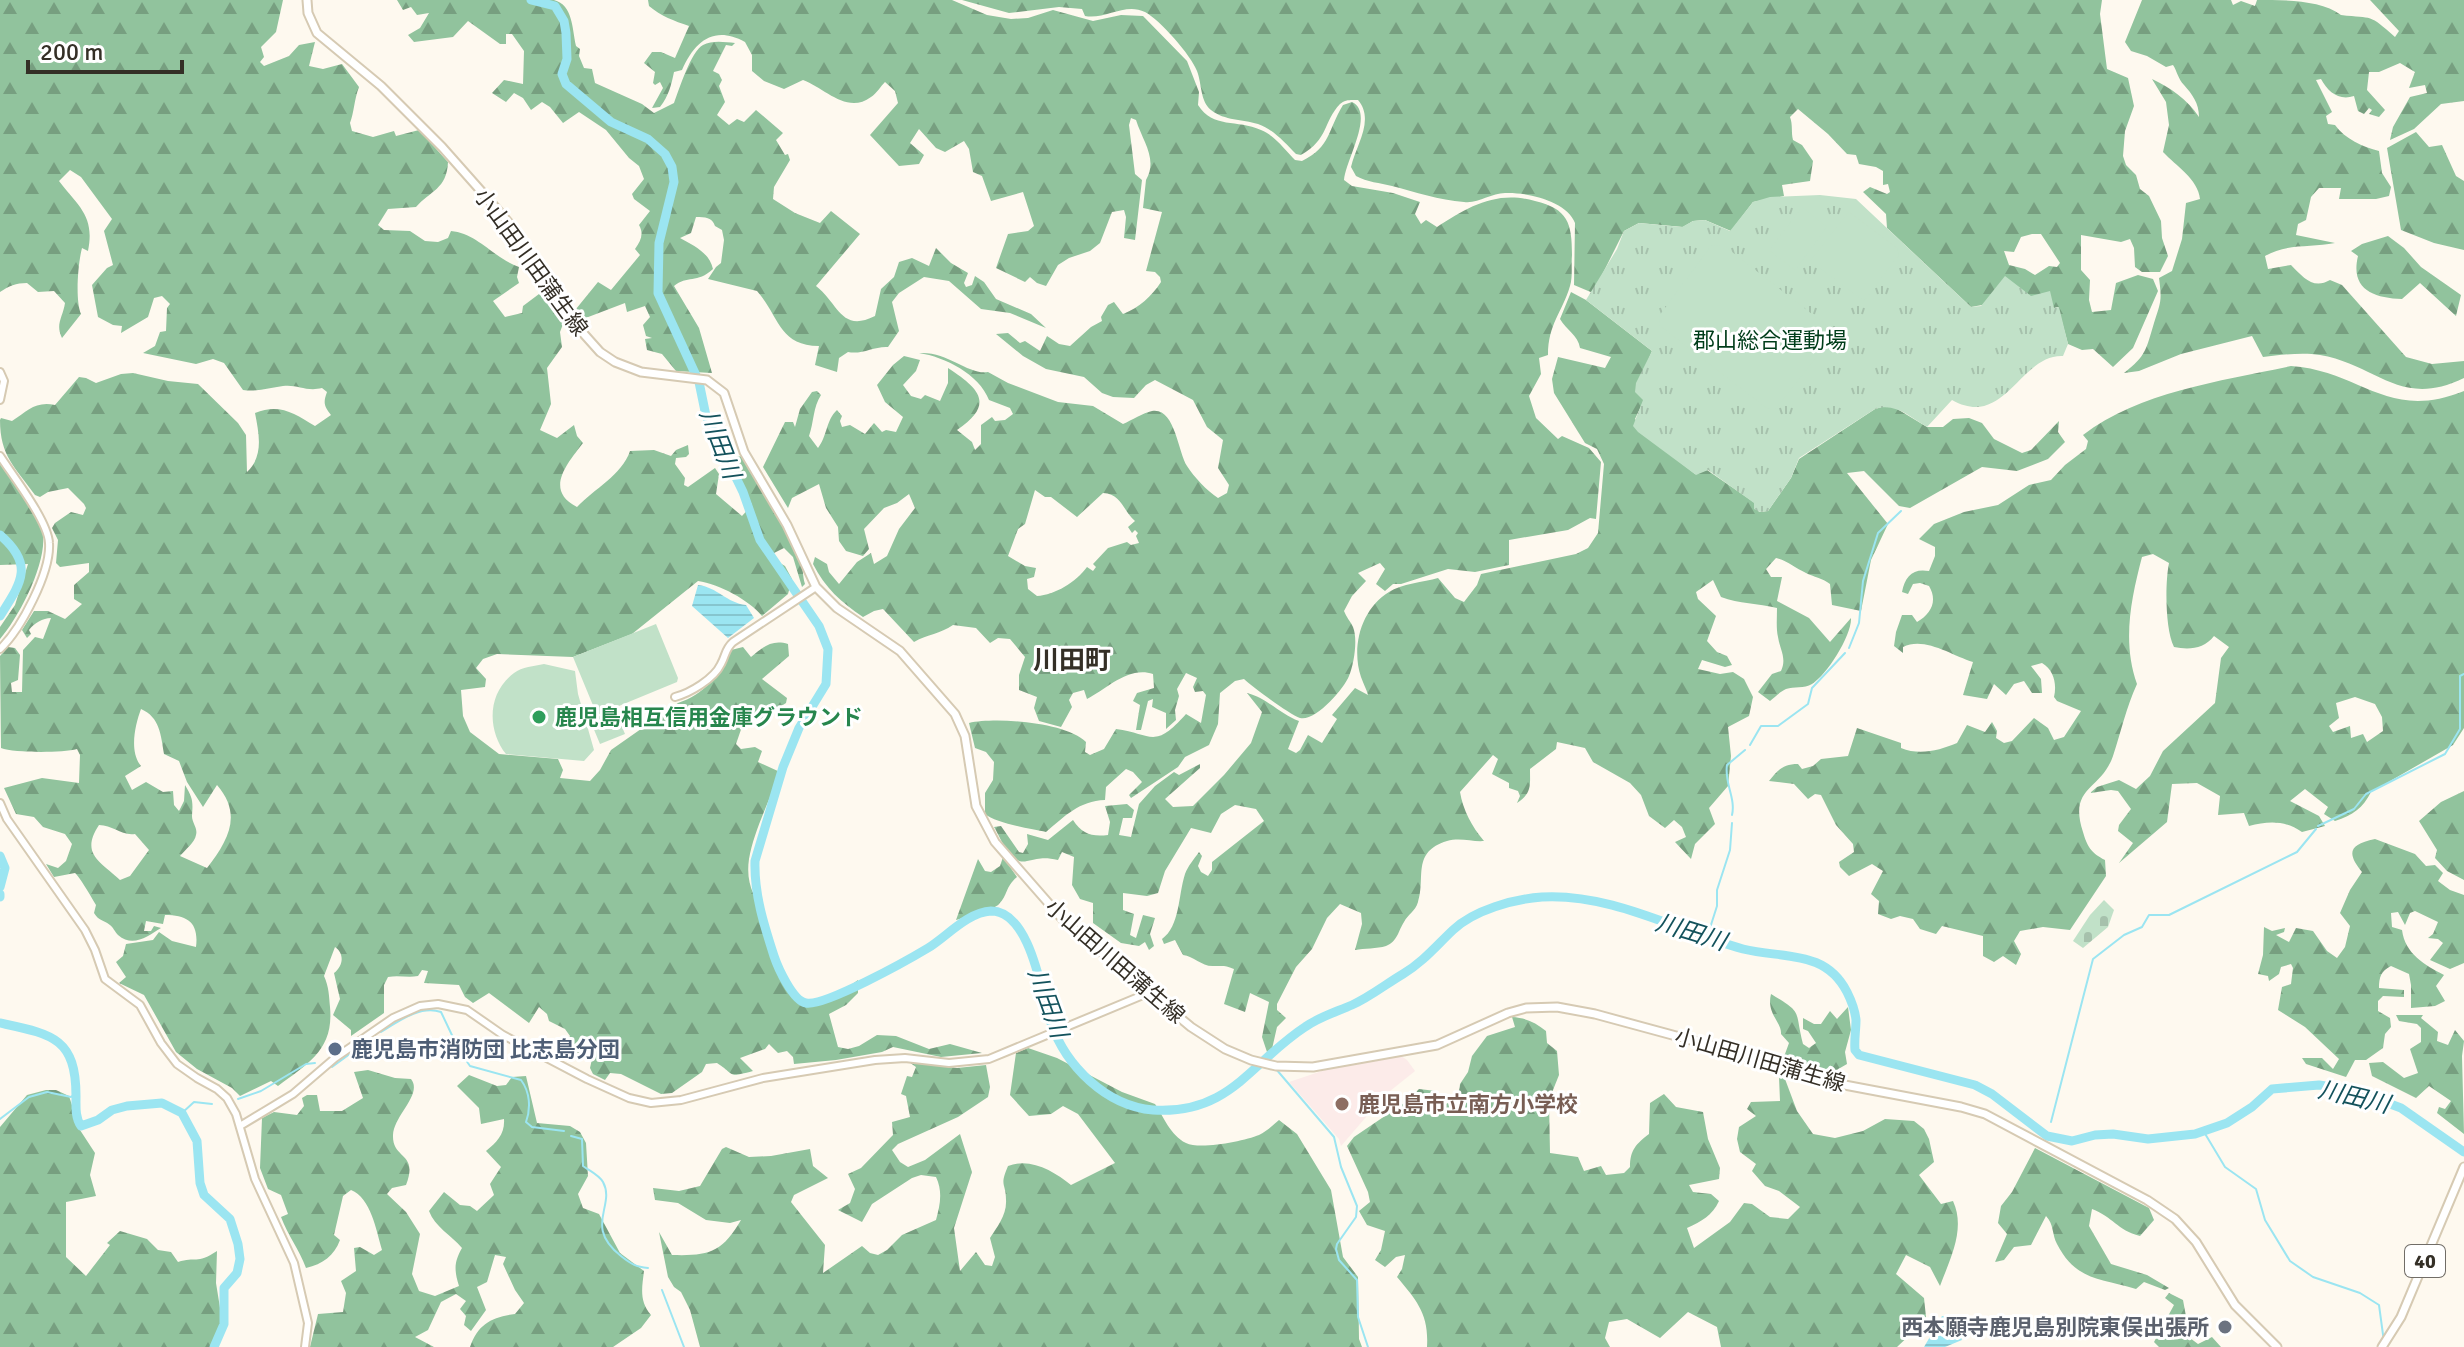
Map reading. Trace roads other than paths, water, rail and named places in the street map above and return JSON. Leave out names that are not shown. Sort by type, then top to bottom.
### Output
[{"type":"main road","name":"小山田川田蒲生線","points":[[307,0],[311,23],[321,38],[391,96],[442,147],[509,223],[543,279],[592,344],[615,362],[641,372],[707,380],[720,388],[727,398],[744,452],[787,525],[813,588],[900,651],[946,702],[961,725],[976,806],[995,842],[1056,914],[1148,993],[1216,1043],[1251,1060],[1276,1066],[1313,1067],[1427,1047],[1508,1013],[1548,1006],[1574,1009],[1683,1038],[1834,1083],[1961,1107],[1999,1119],[2147,1200],[2175,1219],[2196,1242],[2235,1305],[2277,1347]]},
{"type":"main road","name":"40","points":[[2384,1344],[2401,1317],[2464,1167]]},
{"type":"street","points":[[0,372],[4,381],[0,400]]},
{"type":"street","points":[[0,456],[37,513],[49,542],[44,568],[29,609],[16,633],[0,649]]},
{"type":"street","points":[[675,697],[686,695],[716,671],[733,642],[813,588]]},
{"type":"street","points":[[0,803],[7,819],[85,930],[105,979],[140,1005],[177,1064],[227,1098],[240,1126],[261,1194],[294,1263],[308,1323],[305,1347]]},
{"type":"street","points":[[240,1126],[293,1094],[335,1058],[393,1018],[420,1006],[438,1004],[467,1010],[503,1035],[587,1079],[629,1098],[651,1103],[681,1100],[763,1078],[875,1060],[905,1058],[949,1063],[976,1062],[1148,993]]},
{"type":"water","points":[[698,585],[746,605],[754,618],[728,638],[692,606]]},
{"type":"water","points":[[1942,1316],[1953,1318],[1962,1340],[1945,1347],[1924,1347]]},
{"type":"waterway","name":"川田川","points":[[531,0],[555,6],[564,21],[567,59],[562,74],[566,84],[611,122],[648,139],[665,154],[672,167],[674,182],[659,243],[658,293],[699,382],[706,416],[743,492],[760,540],[819,626],[828,649],[826,684],[799,728],[783,767],[755,861],[758,897],[774,956],[787,983],[801,1001],[816,1002],[830,998],[866,982],[928,948],[974,916],[991,911],[1005,915],[1025,939],[1039,976],[1051,1023],[1077,1068],[1119,1101],[1153,1110],[1179,1109],[1202,1104],[1238,1084],[1305,1027],[1359,1002],[1410,969],[1472,917],[1519,900],[1568,897],[1619,907],[1743,949],[1815,962],[1838,978],[1853,1005],[1855,1050],[1859,1055],[1975,1085],[1992,1094],[2047,1136],[2072,1141],[2095,1135],[2148,1139],[2195,1134],[2227,1123],[2272,1089],[2319,1085],[2353,1090],[2401,1108],[2464,1152]]},
{"type":"waterway","points":[[1849,648],[1859,623],[1863,581],[1878,533],[1901,511]]},
{"type":"waterway","points":[[0,535],[11,546],[21,565],[14,594],[0,616]]},
{"type":"waterway","points":[[1750,745],[1761,726],[1778,726],[1808,704],[1812,688],[1845,653]]},
{"type":"waterway","points":[[2318,826],[2354,809],[2366,794],[2445,754],[2460,729],[2460,676],[2464,674]]},
{"type":"waterway","points":[[1732,815],[1727,765],[1745,750]]},
{"type":"waterway","points":[[1710,928],[1717,906],[1717,890],[1730,850],[1732,823]]},
{"type":"waterway","points":[[2051,1122],[2093,959],[2124,935],[2142,927],[2149,915],[2169,915],[2297,852],[2316,829]]},
{"type":"waterway","points":[[0,856],[5,868],[0,887]]},
{"type":"waterway","name":"川田川","points":[[1706,938],[1709,931]]},
{"type":"waterway","points":[[381,1032],[418,1012],[441,1012],[470,1066],[521,1080],[529,1100],[526,1122],[532,1127],[564,1131]]},
{"type":"waterway","points":[[0,1023],[46,1035],[65,1050],[75,1076],[76,1112],[81,1126],[127,1106],[162,1103],[182,1113],[197,1141],[200,1183],[204,1195],[230,1219],[238,1244],[240,1259],[237,1273],[224,1288],[224,1324],[214,1347]]},
{"type":"waterway","points":[[332,1067],[358,1048]]},
{"type":"waterway","points":[[238,1099],[261,1091],[306,1064],[315,1063]]},
{"type":"waterway","points":[[1276,1069],[1334,1137],[1341,1167],[1357,1206],[1356,1217],[1336,1249],[1339,1260],[1357,1280],[1358,1317],[1368,1347]]},
{"type":"waterway","points":[[0,1119],[29,1097],[47,1092],[71,1097],[76,1093]]},
{"type":"waterway","points":[[182,1113],[194,1102],[212,1104]]},
{"type":"waterway","points":[[2204,1132],[2225,1167],[2256,1189],[2265,1220],[2290,1261],[2313,1277],[2360,1293],[2379,1305],[2384,1342]]},
{"type":"waterway","points":[[571,1136],[582,1139],[583,1166],[603,1182],[606,1191],[602,1226],[604,1235],[625,1259],[648,1268]]},
{"type":"waterway","points":[[662,1290],[684,1347]]},
{"type":"place","name":"鹿児島相互信用金庫グラウンド","points":[[539,717]]},
{"type":"place","name":"鹿児島市消防団 比志島分団","points":[[335,1049]]},
{"type":"place","name":"鹿児島市立南方小学校","points":[[1342,1104]]},
{"type":"place","name":"西本願寺鹿児島別院東俣出張所","points":[[2225,1327]]},
{"type":"district","name":"川田町","points":[[1072,661]]},
{"type":"park label","name":"郡山総合運動場","points":[[1770,340]]}]
